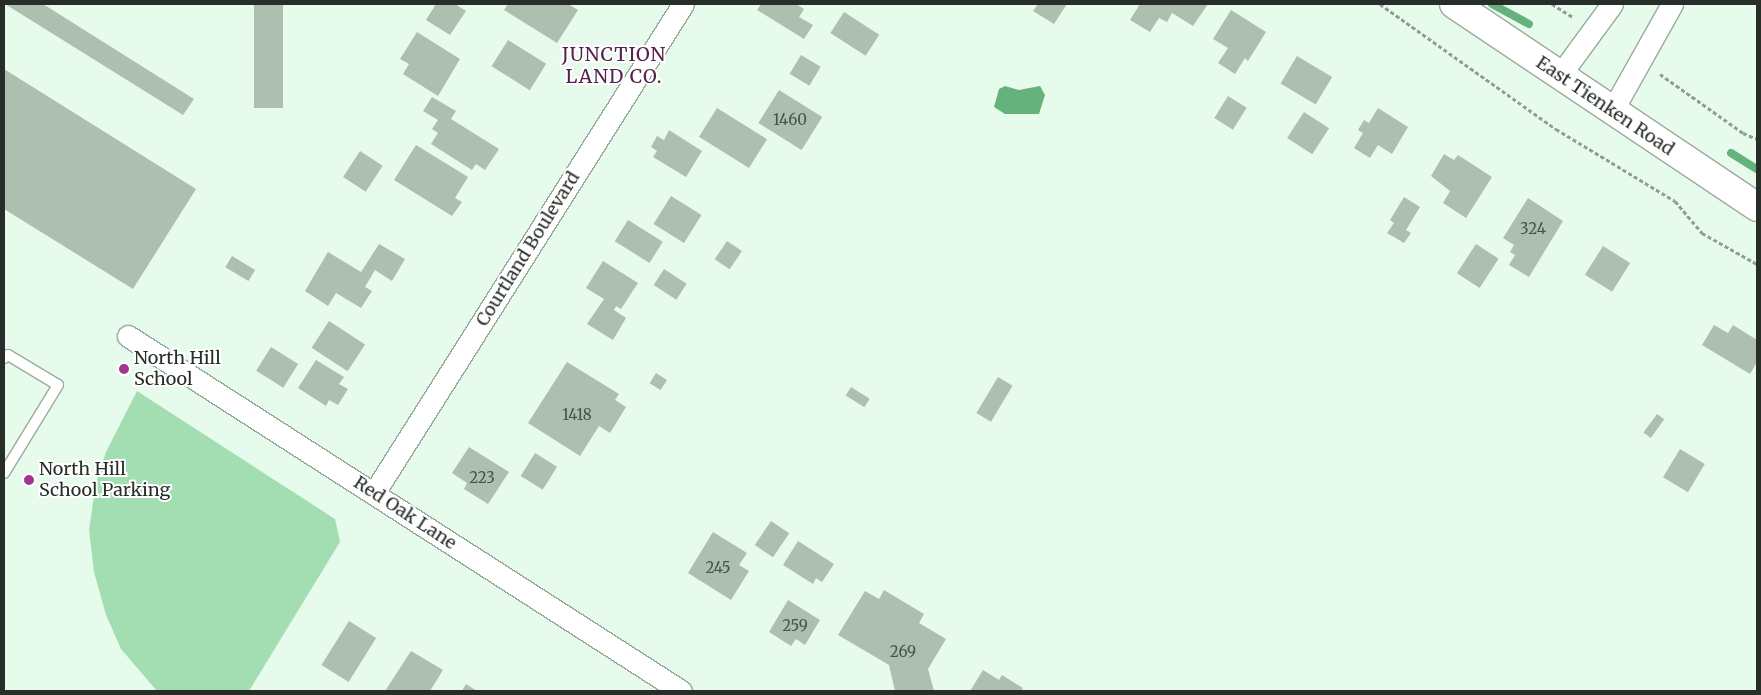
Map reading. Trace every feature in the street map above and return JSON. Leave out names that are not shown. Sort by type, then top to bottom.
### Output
[{"type":"street","name":"Courtland Boulevard","points":[[374,493],[682,4]]},
{"type":"street","name":"East Tienken Road","points":[[1454,4],[1757,208]]},
{"type":"street","points":[[1560,75],[1612,4]]},
{"type":"street","points":[[1612,111],[1672,4]]},
{"type":"street","name":"Red Oak Lane","points":[[128,336],[682,691]]},
{"type":"lane","points":[[4,358],[8,356],[58,385],[4,473]]},
{"type":"path","points":[[1380,4],[1556,129],[1675,201],[1702,233],[1757,264]]},
{"type":"shaded area","points":[[1005,86],[1019,90],[1040,86],[1045,95],[1039,114],[1005,114],[994,107],[999,89]]},
{"type":"shaded area","points":[[137,391],[335,519],[340,542],[249,691],[157,691],[121,649],[106,615],[94,572],[89,530],[96,483],[106,452]]},
{"type":"building","points":[[5,4],[43,4],[194,99],[183,115]]},
{"type":"building","points":[[254,4],[283,4],[283,108],[254,108]]},
{"type":"building","points":[[436,4],[455,4],[466,11],[450,35],[426,20]]},
{"type":"building","points":[[508,4],[568,4],[578,10],[557,43],[504,10]]},
{"type":"building","points":[[761,4],[796,4],[804,9],[799,17],[813,25],[804,39],[757,10]]},
{"type":"building","points":[[1038,4],[1067,4],[1054,24],[1033,11]]},
{"type":"building","points":[[1140,4],[1208,4],[1193,26],[1172,13],[1167,22],[1159,18],[1150,32],[1130,20]]},
{"type":"building","points":[[1231,10],[1266,32],[1248,61],[1245,58],[1235,74],[1218,63],[1228,48],[1213,39]]},
{"type":"building","points":[[844,12],[879,35],[866,56],[830,33]]},
{"type":"building","points":[[417,32],[460,59],[438,96],[403,74],[409,64],[400,59]]},
{"type":"building","points":[[508,40],[546,64],[530,90],[492,66]]},
{"type":"building","points":[[801,55],[821,67],[809,86],[790,74]]},
{"type":"building","points":[[1297,56],[1332,77],[1316,105],[1281,83]]},
{"type":"building","points":[[4,69],[196,189],[133,289],[4,209]]},
{"type":"building","points":[[779,90],[822,117],[802,150],[758,123]]},
{"type":"building","points":[[1228,96],[1247,108],[1233,130],[1214,118]]},
{"type":"building","points":[[432,97],[456,111],[451,119],[499,149],[485,170],[476,164],[472,170],[431,144],[438,133],[432,129],[438,120],[423,111]]},
{"type":"building","points":[[717,108],[767,139],[749,168],[699,137]]},
{"type":"building","points":[[1378,108],[1408,127],[1392,154],[1378,145],[1370,158],[1354,148],[1363,133],[1358,130],[1364,120],[1369,123]]},
{"type":"building","points":[[1304,112],[1329,128],[1312,154],[1287,138]]},
{"type":"building","points":[[669,130],[702,151],[686,177],[653,157],[657,151],[651,147],[657,136],[664,140]]},
{"type":"building","points":[[416,145],[468,177],[455,198],[462,202],[452,216],[394,180]]},
{"type":"building","points":[[360,151],[383,166],[366,192],[343,177]]},
{"type":"building","points":[[1444,154],[1454,160],[1458,155],[1492,177],[1466,218],[1443,203],[1450,191],[1431,176]]},
{"type":"building","points":[[671,196],[702,215],[684,243],[654,224]]},
{"type":"building","points":[[1404,197],[1420,207],[1406,230],[1411,233],[1404,243],[1387,233],[1394,223],[1390,220]]},
{"type":"building","points":[[1528,198],[1563,221],[1529,277],[1509,265],[1515,255],[1510,252],[1514,245],[1503,238]]},
{"type":"building","points":[[628,220],[663,242],[650,263],[615,241]]},
{"type":"building","points":[[727,241],[742,251],[730,269],[715,259]]},
{"type":"building","points":[[379,244],[405,259],[392,281],[375,270],[365,287],[372,291],[361,308],[336,293],[328,306],[305,291],[328,252],[361,272]]},
{"type":"building","points":[[1476,244],[1499,259],[1480,288],[1457,273]]},
{"type":"building","points":[[1603,246],[1630,263],[1612,292],[1585,275]]},
{"type":"building","points":[[232,256],[255,270],[248,281],[225,267]]},
{"type":"building","points":[[603,261],[638,283],[621,309],[616,306],[614,310],[626,318],[613,340],[587,324],[604,299],[586,288]]},
{"type":"building","points":[[664,269],[687,284],[676,300],[654,285]]},
{"type":"building","points":[[329,321],[365,344],[348,371],[312,348]]},
{"type":"building","points":[[1714,325],[1728,333],[1733,325],[1757,340],[1757,362],[1750,374],[1702,345]]},
{"type":"building","points":[[271,347],[298,364],[283,388],[256,371]]},
{"type":"building","points":[[316,360],[344,377],[339,384],[348,389],[338,405],[329,400],[326,406],[298,388]]},
{"type":"building","points":[[567,362],[619,394],[615,400],[626,407],[610,433],[599,426],[580,456],[528,423]]},
{"type":"building","points":[[656,373],[667,380],[661,390],[650,383]]},
{"type":"building","points":[[998,377],[1013,386],[991,422],[976,413]]},
{"type":"building","points":[[851,387],[870,399],[864,407],[846,395]]},
{"type":"building","points":[[1657,414],[1664,419],[1651,438],[1643,433]]},
{"type":"building","points":[[469,447],[509,472],[488,504],[464,489],[467,483],[452,473]]},
{"type":"building","points":[[1680,449],[1705,464],[1688,492],[1663,477]]},
{"type":"building","points":[[535,453],[557,467],[543,490],[521,476]]},
{"type":"building","points":[[771,521],[789,533],[773,557],[755,545]]},
{"type":"building","points":[[713,532],[747,553],[739,565],[749,571],[731,600],[688,573]]},
{"type":"building","points":[[798,541],[834,564],[822,582],[816,578],[813,584],[783,565]]},
{"type":"building","points":[[884,590],[924,614],[919,623],[946,639],[928,669],[934,691],[895,691],[889,665],[838,635],[865,591],[879,599]]},
{"type":"building","points":[[788,600],[820,620],[805,645],[796,639],[791,646],[769,632]]},
{"type":"building","points":[[349,621],[376,638],[349,682],[321,665]]},
{"type":"building","points":[[411,651],[443,670],[430,691],[385,691]]},
{"type":"building","points":[[983,670],[999,680],[1002,675],[1023,688],[1021,691],[970,691]]},
{"type":"building","points":[[466,684],[477,691],[462,691]]},
{"type":"waterway","points":[[1492,4],[1529,24]]},
{"type":"waterway","points":[[1731,153],[1757,169]]},
{"type":"place","name":"North Hill School","points":[[124,369]]},
{"type":"place","name":"North Hill School Parking","points":[[29,480]]},
{"type":"district","name":"JUNCTION LAND CO.","points":[[614,66]]}]
